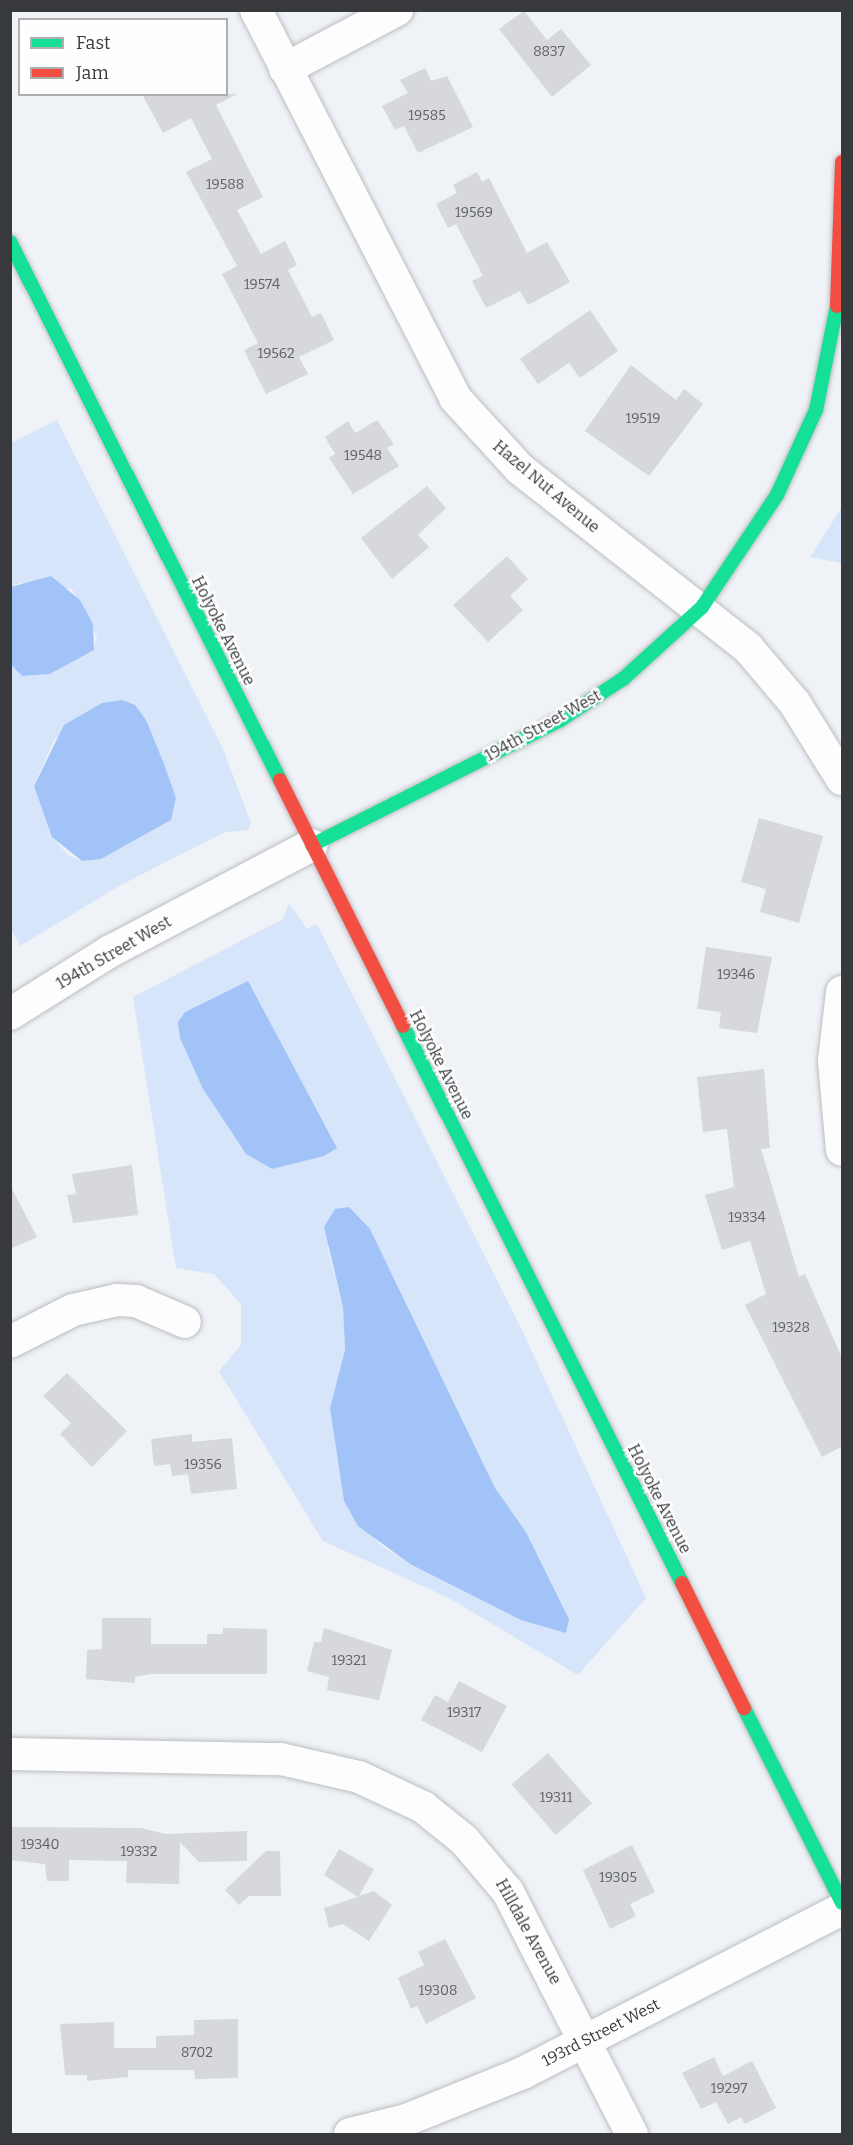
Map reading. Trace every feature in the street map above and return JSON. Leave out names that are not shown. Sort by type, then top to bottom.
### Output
[{"type":"street","name":"Hazel Nut Avenue","points":[[256,10],[455,398],[520,470],[702,607],[782,685],[843,779]]},
{"type":"street","points":[[285,69],[397,10]]},
{"type":"street","name":"194th Street West","points":[[10,1014],[109,952],[312,845],[559,721],[623,679],[702,607],[777,495],[816,410],[838,303],[843,162]]},
{"type":"street","name":"Holyoke Avenue","points":[[10,242],[843,1903]]},
{"type":"street","points":[[843,992],[834,1081],[843,1150]]},
{"type":"street","points":[[10,1342],[73,1310],[117,1300],[136,1301],[185,1322]]},
{"type":"street","name":"Hilldale Avenue","points":[[10,1754],[281,1759],[338,1770],[385,1787],[444,1822],[492,1870],[524,1918],[632,2134]]},
{"type":"street","name":"193rd Street West","points":[[350,2134],[476,2094],[843,1909]]},
{"type":"shaded area","points":[[57,420],[223,749],[251,823],[248,830],[225,832],[119,886],[20,946],[10,927],[10,665],[22,676],[50,674],[93,650],[97,637],[72,589],[20,583],[11,587],[11,443]],"holes":[[[146,720],[176,798],[171,820],[101,859],[82,861],[68,855],[52,837],[34,785],[55,738]]]},
{"type":"shaded area","points":[[842,507],[842,563],[810,557]]},
{"type":"shaded area","points":[[289,903],[307,929],[317,924],[521,1328],[646,1598],[578,1675],[449,1598],[323,1541],[219,1371],[241,1345],[241,1304],[214,1274],[176,1268],[133,997],[283,919]],"holes":[[[248,981],[297,1162],[272,1169],[246,1154],[203,1089],[185,1012]],[[370,1229],[495,1488],[526,1532],[569,1618],[521,1620],[410,1564],[379,1544],[344,1501],[330,1408],[345,1350],[343,1307],[327,1246]]]},
{"type":"water","points":[[51,576],[80,600],[93,624],[94,650],[50,674],[22,676],[11,665],[11,587]]},
{"type":"water","points":[[122,700],[135,705],[146,720],[164,764],[176,798],[171,820],[101,859],[82,861],[52,837],[34,786],[64,725],[102,703]]},
{"type":"water","points":[[248,981],[337,1148],[324,1156],[272,1169],[246,1154],[203,1089],[180,1038],[178,1022],[185,1012]]},
{"type":"water","points":[[349,1207],[370,1229],[495,1488],[526,1532],[569,1619],[566,1633],[521,1620],[410,1564],[358,1526],[344,1501],[330,1408],[345,1350],[343,1307],[324,1227],[335,1209]]},
{"type":"building","points":[[524,11],[547,40],[561,29],[591,65],[552,97],[499,29]]},
{"type":"building","points":[[425,68],[431,81],[447,76],[473,127],[418,153],[404,126],[395,130],[382,106],[408,93],[400,80]]},
{"type":"building","points":[[228,94],[237,94],[216,105],[263,197],[237,210],[261,254],[285,241],[297,265],[288,270],[312,317],[321,313],[334,340],[299,357],[308,374],[266,394],[244,350],[258,343],[222,274],[237,266],[186,172],[212,159],[191,118],[163,133],[143,96],[228,96]]},
{"type":"building","points":[[477,172],[482,182],[489,178],[527,253],[547,242],[570,282],[528,305],[520,291],[486,308],[472,281],[483,276],[456,224],[448,228],[436,204],[457,193],[453,185]]},
{"type":"building","points":[[590,310],[618,351],[580,378],[569,363],[538,384],[520,359]]},
{"type":"building","points":[[631,365],[676,400],[684,389],[703,404],[649,476],[585,431]]},
{"type":"building","points":[[377,420],[394,444],[387,448],[399,466],[353,494],[329,458],[335,454],[325,437],[348,421],[355,433]]},
{"type":"building","points":[[427,486],[446,508],[418,535],[429,547],[392,579],[361,538]]},
{"type":"building","points":[[507,556],[528,579],[510,596],[523,610],[488,642],[453,605]]},
{"type":"building","points":[[759,818],[823,836],[799,923],[760,912],[766,889],[741,882]]},
{"type":"building","points":[[706,947],[772,957],[757,1033],[719,1028],[721,1012],[697,1009]]},
{"type":"building","points":[[764,1069],[770,1148],[761,1149],[799,1277],[805,1274],[843,1360],[843,1446],[822,1457],[745,1305],[766,1294],[750,1241],[722,1250],[705,1195],[734,1187],[727,1129],[703,1132],[697,1077]]},
{"type":"building","points":[[132,1165],[138,1215],[73,1223],[67,1195],[76,1194],[72,1174]]},
{"type":"building","points":[[10,1185],[37,1237],[10,1249]]},
{"type":"building","points":[[67,1373],[127,1431],[92,1467],[60,1434],[71,1423],[43,1396]]},
{"type":"building","points":[[192,1434],[192,1442],[232,1438],[237,1489],[191,1494],[188,1474],[172,1476],[170,1464],[154,1466],[151,1439]]},
{"type":"building","points":[[102,1618],[151,1618],[151,1644],[207,1644],[207,1634],[223,1634],[223,1628],[267,1629],[267,1674],[150,1674],[135,1677],[135,1683],[86,1679],[87,1650],[102,1649]]},
{"type":"building","points":[[324,1628],[392,1650],[379,1700],[327,1690],[329,1677],[307,1671],[314,1642],[321,1642]]},
{"type":"building","points":[[459,1681],[507,1706],[482,1752],[421,1720],[435,1695],[448,1702]]},
{"type":"building","points":[[548,1753],[592,1804],[556,1835],[512,1784]]},
{"type":"building","points":[[10,1827],[141,1828],[166,1834],[247,1831],[247,1861],[199,1862],[180,1842],[179,1884],[126,1883],[127,1861],[69,1860],[69,1881],[47,1881],[45,1864],[10,1860]]},
{"type":"building","points":[[632,1845],[655,1892],[630,1904],[636,1916],[610,1929],[583,1870]]},
{"type":"building","points":[[339,1849],[374,1869],[359,1896],[374,1891],[392,1905],[369,1941],[343,1924],[329,1928],[324,1908],[358,1897],[324,1875]]},
{"type":"building","points":[[266,1851],[280,1851],[281,1896],[249,1896],[239,1905],[225,1890]]},
{"type":"building","points":[[445,1939],[476,1998],[426,2024],[417,2006],[411,2009],[398,1978],[424,1965],[418,1952]]},
{"type":"building","points":[[238,2019],[238,2078],[195,2079],[194,2070],[128,2070],[128,2077],[87,2081],[87,2075],[65,2075],[60,2024],[114,2022],[114,2048],[156,2048],[156,2036],[194,2035],[194,2020]]},
{"type":"building","points":[[714,2057],[723,2076],[752,2061],[776,2108],[745,2124],[741,2117],[728,2124],[716,2102],[701,2109],[682,2073]]},
{"type":"traffic: fast","points":[[10,242],[280,780]]},
{"type":"traffic: fast","points":[[312,845],[559,721],[623,679],[702,607],[777,495],[816,410],[837,306]]},
{"type":"traffic: fast","points":[[403,1026],[682,1583]]},
{"type":"traffic: fast","points":[[744,1708],[842,1903]]},
{"type":"traffic: jam","points":[[837,306],[842,162]]},
{"type":"traffic: jam","points":[[280,780],[403,1026]]},
{"type":"traffic: jam","points":[[682,1583],[744,1708]]}]
